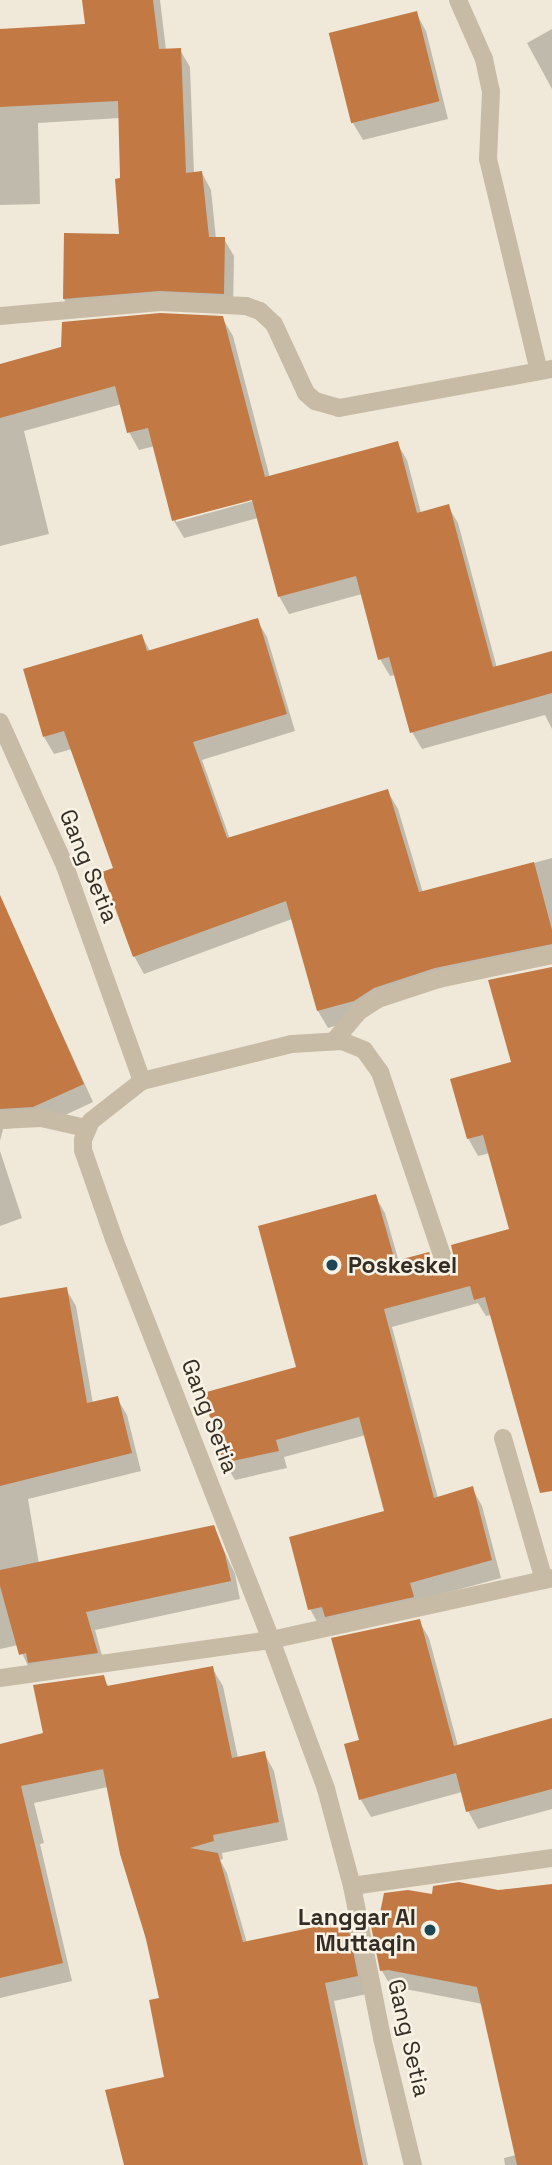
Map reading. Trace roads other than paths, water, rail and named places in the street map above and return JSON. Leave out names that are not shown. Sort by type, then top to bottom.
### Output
[{"type":"street","points":[[0,316],[160,302],[246,306],[260,311],[274,324],[306,393],[316,401],[339,408],[546,370],[488,159],[491,91],[484,59],[458,0]]},
{"type":"street","name":"Gang Setia","points":[[0,722],[65,866],[142,1081]]},
{"type":"street","points":[[334,1041],[358,1012],[378,999],[439,979],[552,955]]},
{"type":"street","points":[[0,1120],[41,1118],[86,1128],[97,1115],[142,1081],[292,1044],[342,1041],[364,1050],[380,1072],[445,1264]]},
{"type":"street","name":"Gang Setia","points":[[86,1128],[83,1150],[114,1239],[271,1640],[326,1789],[352,1886],[382,2038],[413,2165]]},
{"type":"street","points":[[0,1678],[271,1640],[548,1579],[503,1438]]},
{"type":"street","points":[[352,1886],[552,1858]]},
{"type":"place","name":"Poskeskel","points":[[332,1265]]},
{"type":"place","name":"Langgar Al Muttaqin","points":[[430,1930]]}]
